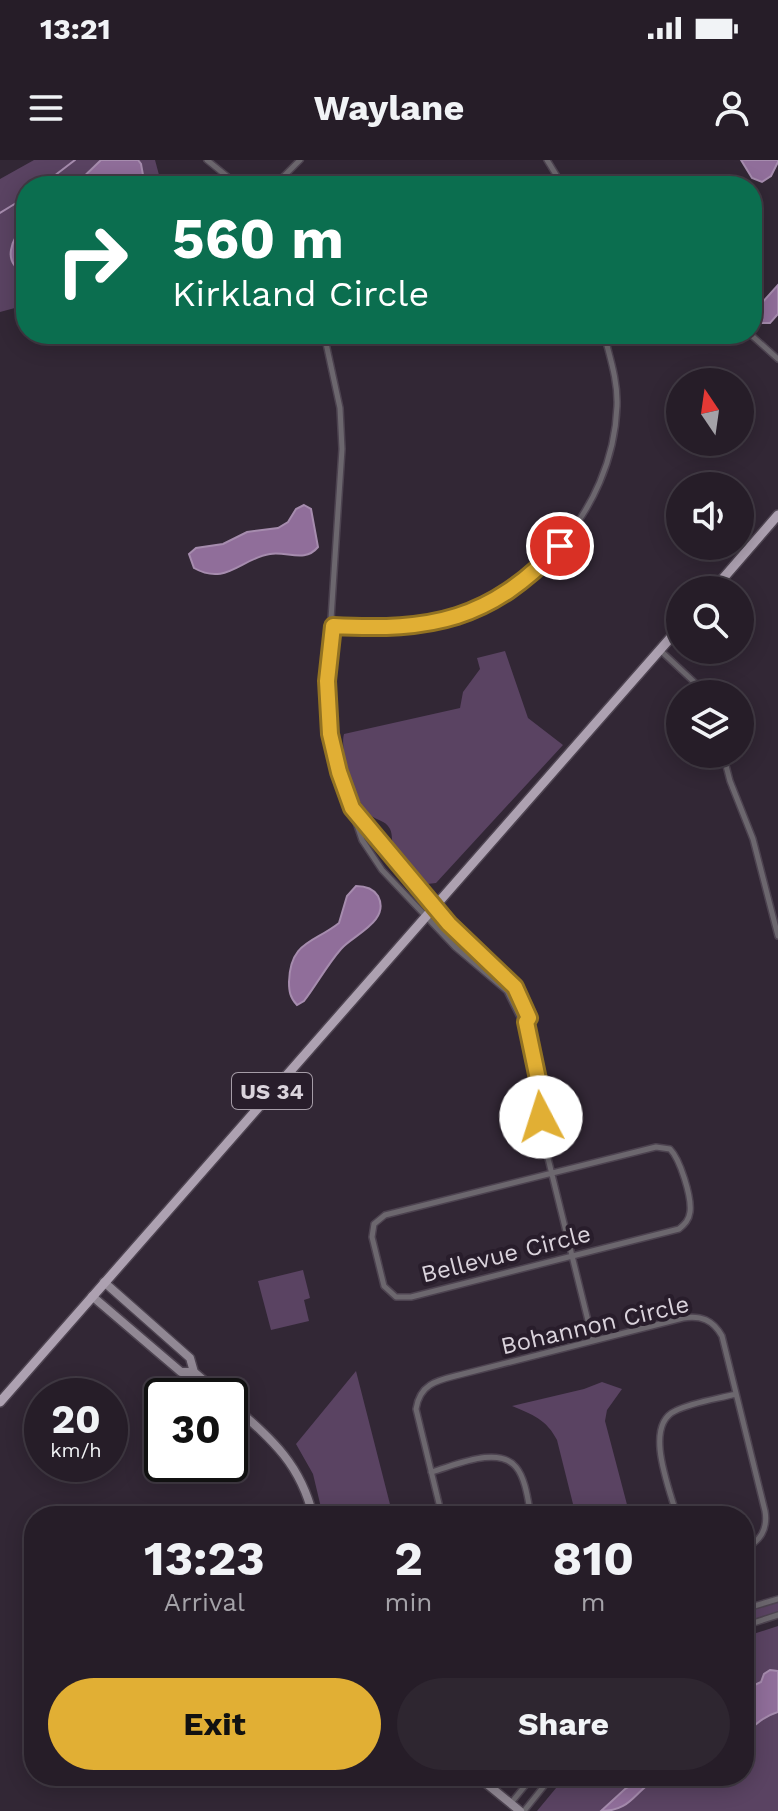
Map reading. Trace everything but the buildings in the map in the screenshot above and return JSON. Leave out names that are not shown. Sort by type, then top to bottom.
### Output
[{"type":"main road","points":[[725,576],[778,515]]},
{"type":"main road","name":"US 34","points":[[0,1402],[666,643]]},
{"type":"street","points":[[207,160],[227,176]]},
{"type":"street","points":[[284,176],[300,160]]},
{"type":"street","points":[[326,344],[339,407],[342,449],[333,626],[327,681],[330,734],[339,772],[362,840],[371,855],[425,918],[507,991],[521,1019],[526,1022]]},
{"type":"street","points":[[333,626],[385,629],[422,625],[461,615],[503,595],[558,548],[581,519],[595,494],[613,439],[616,382],[606,344]]},
{"type":"street","points":[[761,344],[778,359]]},
{"type":"street","points":[[660,650],[692,680]]},
{"type":"street","points":[[727,768],[753,839],[778,936]]},
{"type":"street","points":[[352,808],[434,907],[515,987],[529,1018],[526,1022],[539,1084],[544,1142],[593,1341]]},
{"type":"street","name":"Bellevue Circle","points":[[656,1147],[670,1149],[679,1160],[690,1215],[684,1225],[673,1230],[406,1298],[389,1293],[380,1272],[372,1233],[377,1221],[385,1215],[552,1173],[656,1147]]},
{"type":"street","points":[[104,1282],[190,1358],[194,1372],[201,1378]]},
{"type":"street","points":[[92,1296],[181,1372],[194,1372]]},
{"type":"street","name":"Bohannon Circle","points":[[440,1506],[416,1409],[418,1397],[425,1387],[437,1380],[686,1317],[703,1318],[714,1325],[722,1336],[766,1516],[763,1533],[754,1542]]},
{"type":"street","points":[[674,1506],[659,1446],[662,1422],[677,1410],[736,1394]]},
{"type":"street","points":[[248,1419],[291,1461],[302,1480],[310,1506]]},
{"type":"street","points":[[431,1472],[493,1457],[508,1461],[518,1469],[528,1506]]},
{"type":"street","points":[[754,1606],[778,1599]]},
{"type":"street","points":[[754,1623],[778,1615]]},
{"type":"street","points":[[489,1786],[522,1811],[543,1786]]},
{"type":"street","points":[[511,1804],[525,1786]]},
{"type":"shaded area","points":[[34,160],[155,160],[159,176],[16,176],[16,308],[0,312],[0,179]]},
{"type":"shaded area","points":[[101,160],[138,160],[143,176],[84,176]]},
{"type":"shaded area","points":[[741,160],[778,160],[771,176],[762,182],[762,176],[751,176]]},
{"type":"shaded area","points":[[16,236],[16,267],[11,257]]},
{"type":"shaded area","points":[[778,285],[778,314],[770,323],[762,323],[762,303]]},
{"type":"shaded area","points":[[304,505],[311,509],[318,547],[313,552],[302,555],[270,554],[224,573],[205,573],[194,568],[189,554],[196,548],[223,544],[247,532],[278,528]]},
{"type":"shaded area","points":[[505,651],[528,718],[563,745],[436,883],[427,884],[396,852],[388,826],[370,815],[359,800],[346,764],[344,734],[460,708],[463,692],[480,669],[477,658]]},
{"type":"shaded area","points":[[356,886],[376,893],[381,905],[379,913],[369,927],[341,949],[304,1001],[297,1005],[289,988],[294,958],[305,945],[339,923],[347,896]]},
{"type":"shaded area","points":[[303,1270],[310,1298],[304,1300],[309,1321],[271,1330],[258,1281]]},
{"type":"shaded area","points":[[356,1371],[390,1506],[321,1506],[313,1474],[296,1444]]},
{"type":"shaded area","points":[[602,1382],[622,1389],[607,1410],[605,1421],[627,1506],[574,1506],[553,1433],[538,1418],[512,1406]]},
{"type":"shaded area","points":[[778,1602],[778,1612],[754,1619],[754,1610]]},
{"type":"shaded area","points":[[778,1626],[778,1811],[537,1811],[558,1786],[754,1786],[754,1634]]},
{"type":"shaded area","points":[[770,1670],[778,1671],[778,1712],[754,1726],[754,1685],[761,1682]]},
{"type":"shaded area","points":[[646,1786],[621,1807],[601,1811],[625,1789]]},
{"type":"waterway","points":[[54,176],[75,160]]},
{"type":"waterway","points":[[0,213],[16,203]]},
{"type":"route","points":[[541,1117],[539,1084],[524,1003],[501,972],[449,924],[352,808],[330,734],[327,681],[333,626],[385,629],[422,625],[461,615],[503,595],[560,546]]}]
